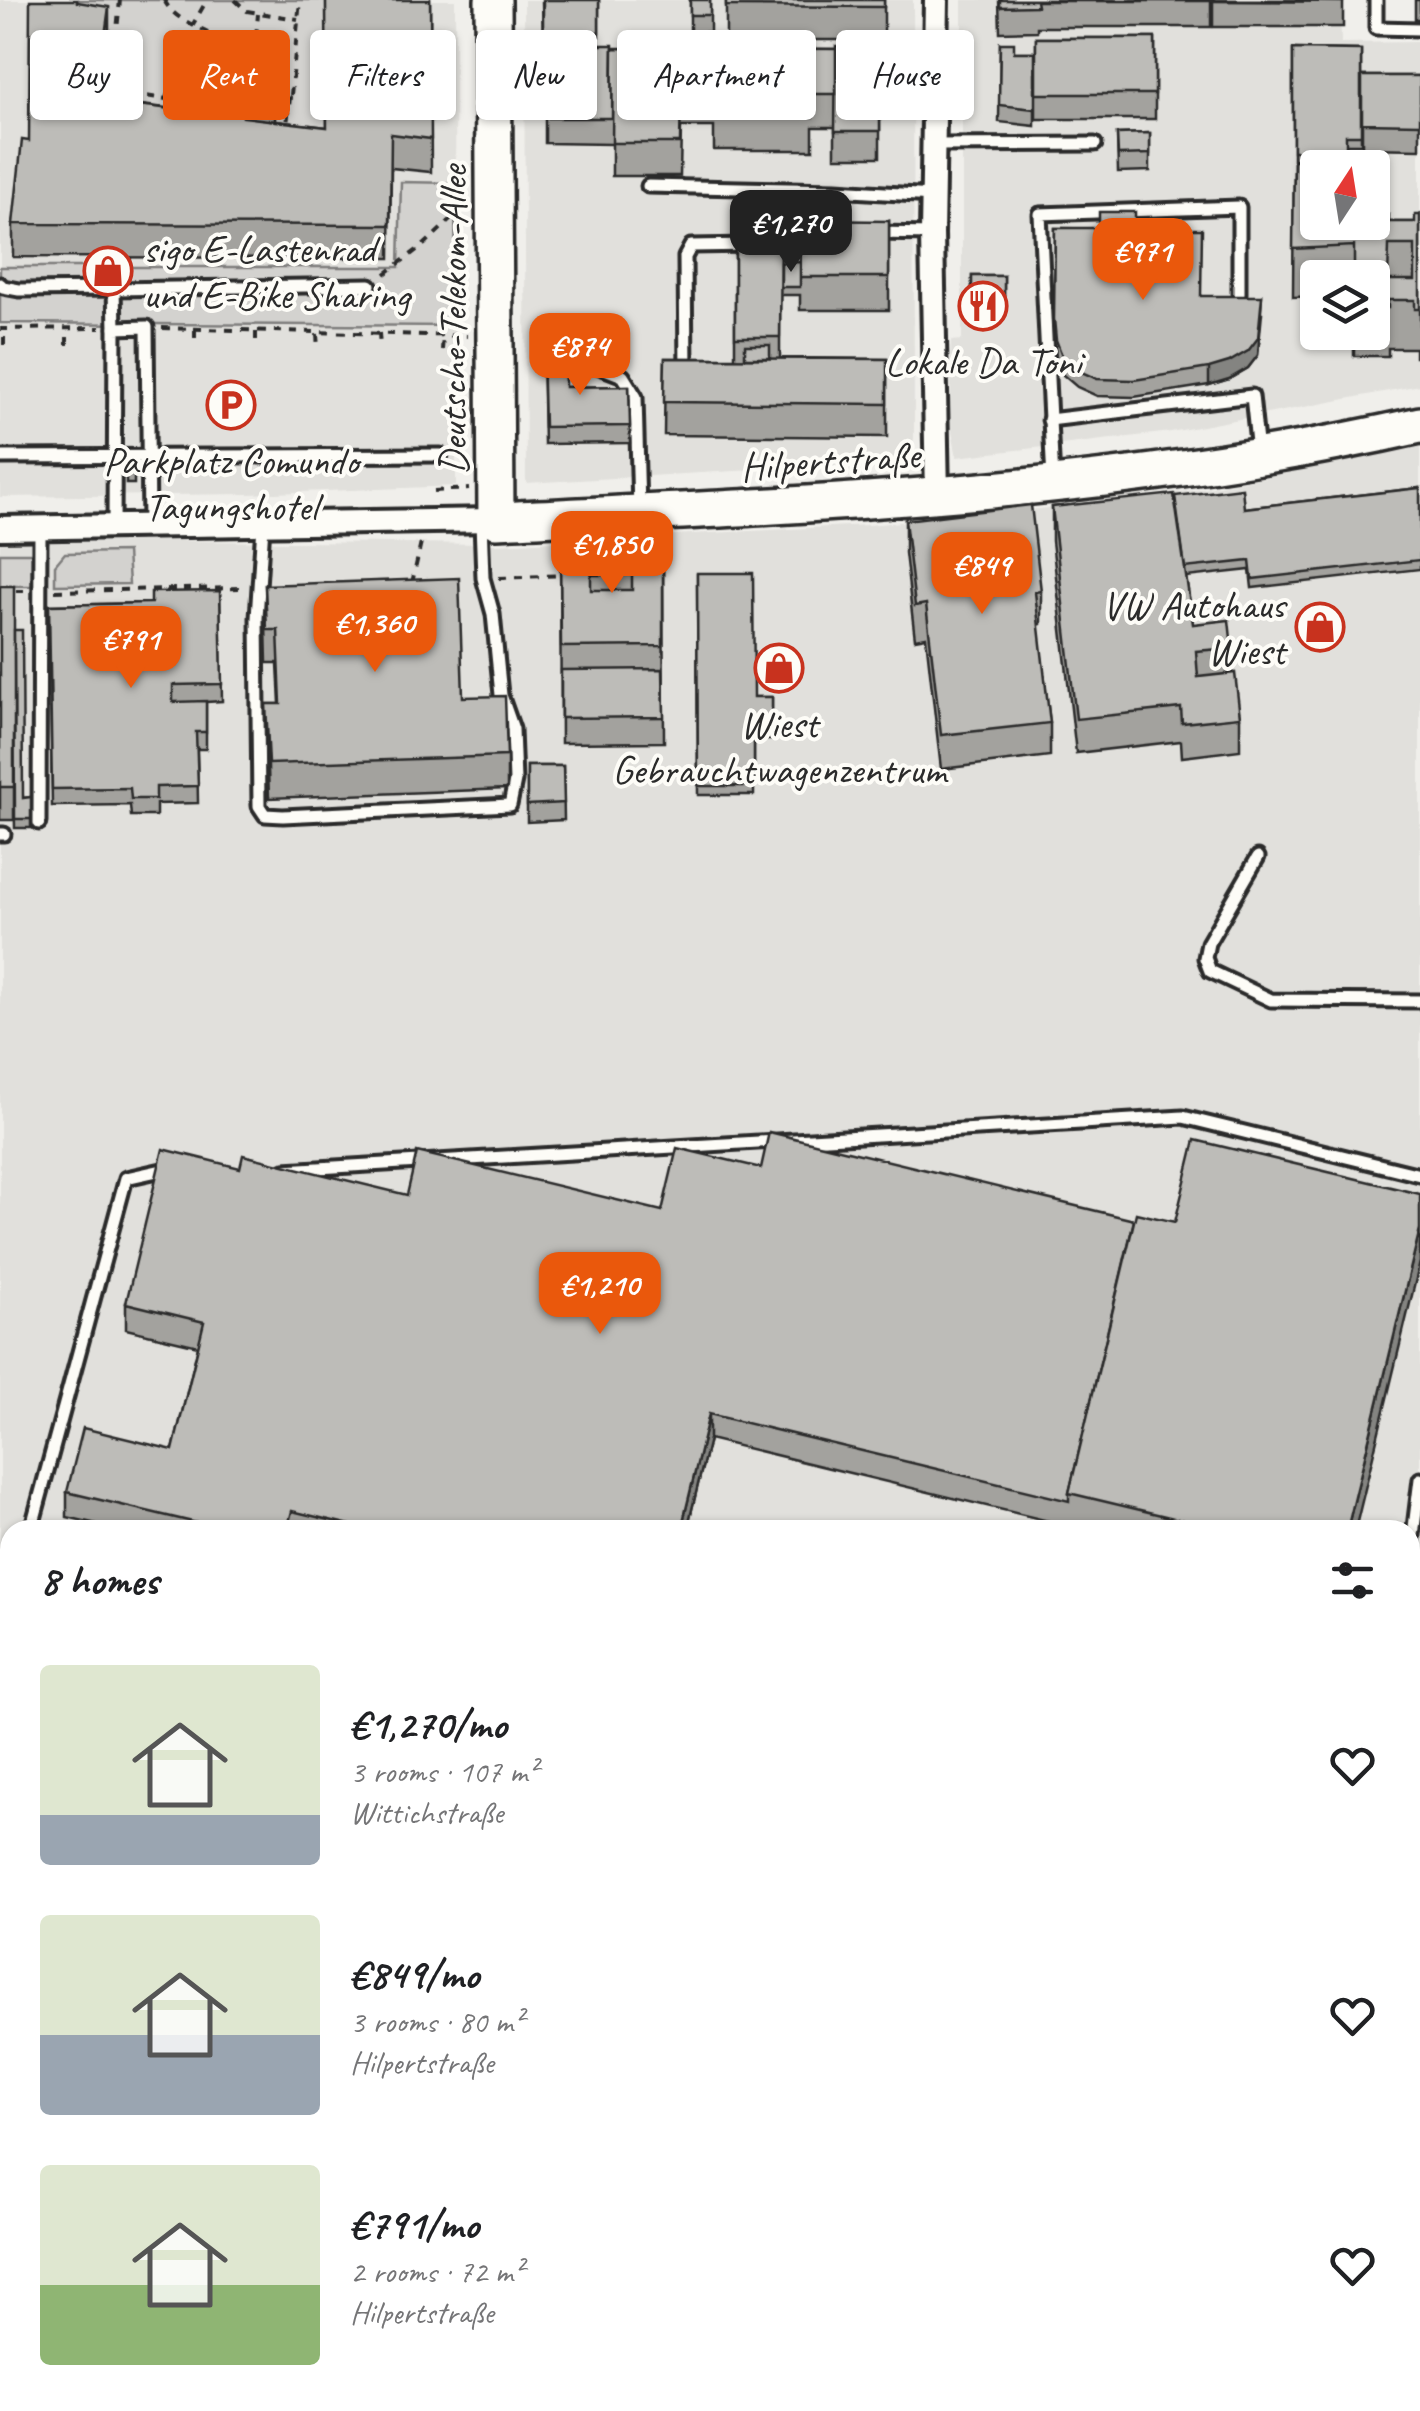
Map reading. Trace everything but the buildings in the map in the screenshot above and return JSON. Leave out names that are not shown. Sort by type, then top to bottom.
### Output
[{"type":"main road","name":"Deutsche-Telekom-Allee","points":[[488,520],[493,0]]},
{"type":"main road","name":"Hilpertstraße","points":[[488,520],[937,496],[1054,485],[1165,472],[1420,425]]},
{"type":"street","points":[[936,0],[932,234],[937,496]]},
{"type":"street","name":"Hilpertstraße","points":[[0,528],[488,520]]},
{"type":"lane","points":[[1376,0],[1376,28],[1420,28]]},
{"type":"lane","points":[[934,145],[1095,144]]},
{"type":"lane","points":[[648,186],[933,196]]},
{"type":"lane","points":[[1054,485],[1040,214],[1240,207],[1239,294]]},
{"type":"lane","points":[[686,376],[685,257],[692,246],[772,244],[801,233],[819,233]]},
{"type":"lane","points":[[854,233],[932,234]]},
{"type":"lane","points":[[0,284],[18,290],[370,285]]},
{"type":"lane","points":[[114,289],[114,528]]},
{"type":"lane","points":[[115,328],[147,328],[149,527]]},
{"type":"lane","points":[[587,362],[623,376],[636,397],[639,514]]},
{"type":"lane","points":[[1049,420],[1252,396],[1259,456]]},
{"type":"lane","points":[[0,457],[441,455]]},
{"type":"lane","points":[[262,526],[257,634],[258,771],[259,806],[265,815],[510,806],[516,781],[513,729],[501,696],[493,614],[483,578],[488,520]]},
{"type":"lane","points":[[39,823],[40,528]]},
{"type":"lane","points":[[1258,857],[1208,944],[1205,958],[1210,971],[1271,1000],[1420,1001]]},
{"type":"lane","points":[[280,1170],[1182,1117],[1420,1175]]},
{"type":"lane","points":[[34,1520],[126,1178],[165,1168],[184,1168]]},
{"type":"lane","points":[[1415,1520],[1420,1478]]},
{"type":"path","points":[[120,0],[111,91],[166,99],[176,58],[207,0]]},
{"type":"path","points":[[164,0],[174,16],[203,30]]},
{"type":"path","points":[[236,0],[247,11],[298,19]]},
{"type":"path","points":[[290,97],[300,0]]},
{"type":"path","points":[[257,30],[258,14]]},
{"type":"path","points":[[287,127],[288,120]]},
{"type":"path","points":[[370,285],[469,203]]},
{"type":"path","points":[[66,328],[66,346]]},
{"type":"path","points":[[4,345],[2,330],[115,328]]},
{"type":"path","points":[[147,328],[469,336]]},
{"type":"path","points":[[195,329],[195,345]]},
{"type":"path","points":[[256,330],[256,347]]},
{"type":"path","points":[[317,332],[318,349]]},
{"type":"path","points":[[379,333],[380,348]]},
{"type":"path","points":[[442,350],[443,336]]},
{"type":"path","points":[[434,491],[474,488]]},
{"type":"path","points":[[412,583],[421,543]]},
{"type":"path","points":[[483,578],[576,574]]},
{"type":"path","points":[[0,591],[261,588]]},
{"type":"shaded area","points":[[0,0],[455,0],[455,30],[310,30],[310,120],[455,120],[456,486],[0,497]]},
{"type":"shaded area","points":[[78,0],[326,0],[326,30],[310,30],[310,120],[327,120],[327,160],[174,124],[96,133],[93,120],[143,120],[143,30],[77,30]]},
{"type":"shaded area","points":[[524,0],[913,0],[913,30],[836,30],[836,120],[913,120],[914,439],[905,457],[893,462],[526,483],[524,120],[597,120],[597,30],[524,30]]},
{"type":"shaded area","points":[[962,0],[1340,0],[1341,43],[1420,42],[1420,385],[1171,432],[957,457],[951,427],[951,341],[962,340],[962,120],[974,120],[974,30],[962,30]]},
{"type":"shaded area","points":[[401,182],[455,183],[456,326],[0,323],[0,267],[399,267]]},
{"type":"shaded area","points":[[1420,447],[1420,1520],[0,1520],[0,539],[495,544],[868,525],[1203,489]]},
{"type":"shaded area","points":[[127,552],[129,584],[55,585],[55,565],[65,553]]},
{"type":"shaded area","points":[[0,553],[35,553],[35,586],[0,586]]},
{"type":"place","name":"sigo E-Lastenrad und E-Bike Sharing","points":[[108,271]]},
{"type":"place","name":"Lokale Da Toni","points":[[983,306]]},
{"type":"place","name":"Parkplatz Comundo Tagungshotel","points":[[231,405]]},
{"type":"place","name":"VW Autohaus Wiest","points":[[1320,627]]},
{"type":"place","name":"Wiest Gebrauchtwagenzentrum","points":[[779,668]]}]
